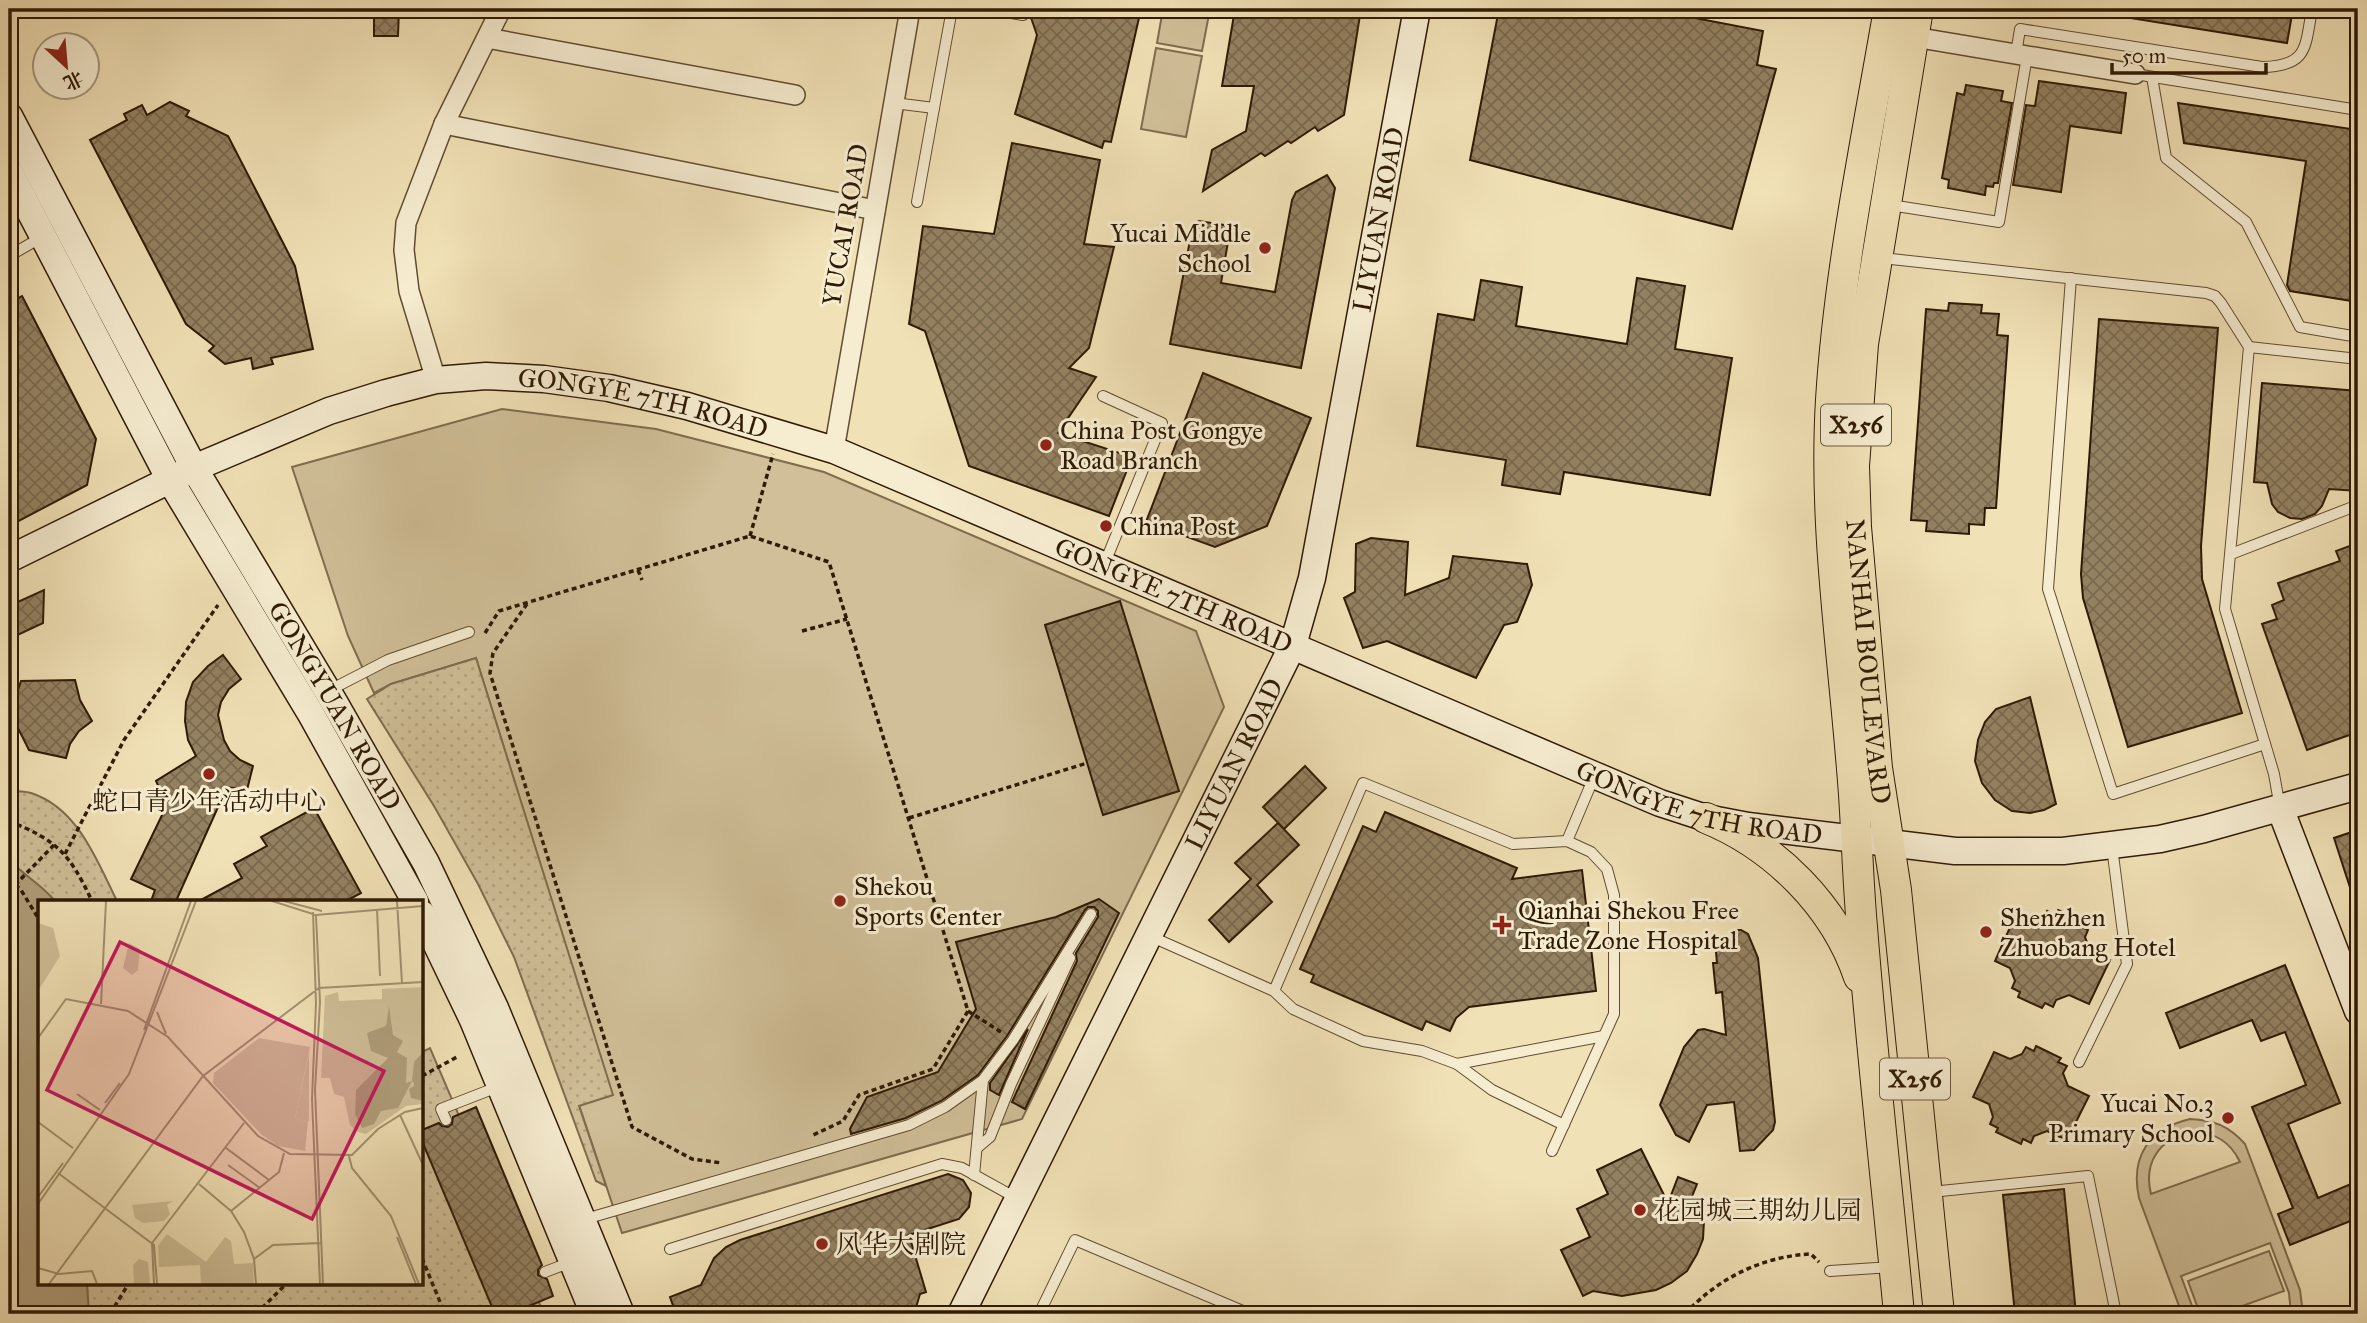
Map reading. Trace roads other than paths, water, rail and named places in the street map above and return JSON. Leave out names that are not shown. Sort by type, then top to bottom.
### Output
[{"type":"main road","name":"NANHAI BOULEVARD","points":[[1889,9],[1850,239],[1836,341],[1829,466],[1831,527],[1870,1011],[1899,1314]]},
{"type":"main road","name":"NANHAI BOULEVARD","points":[[1916,23],[1863,344],[1854,466],[1856,527],[1877,768],[1896,890],[1939,1314]]},
{"type":"main road","points":[[1706,818],[1745,837],[1776,859],[1803,884],[1829,917],[1854,961],[1870,1011]]},
{"type":"street","points":[[436,380],[409,291],[404,250],[405,223],[444,124],[501,9]]},
{"type":"street","name":"YUCAI ROAD","points":[[834,450],[911,9]]},
{"type":"street","name":"LIYUAN ROAD","points":[[961,1314],[1293,645],[1312,578],[1418,9]]},
{"type":"street","points":[[1916,23],[2021,55],[2143,76]]},
{"type":"street","points":[[487,37],[795,95]]},
{"type":"street","name":"GONGYUAN ROAD","points":[[9,116],[194,468],[328,692],[426,863],[457,925],[495,1008],[570,1224],[572,1262],[594,1314]]},
{"type":"street","points":[[444,124],[875,210]]},
{"type":"street","name":"GONGYUAN ROAD","points":[[9,171],[170,480],[311,714],[414,900]]},
{"type":"street","name":"GONGYE 7TH ROAD","points":[[9,559],[194,468],[329,411],[436,380],[498,377],[544,379],[609,388],[687,407],[834,450],[1660,803],[1706,818],[1889,845],[1955,851],[2063,851],[2160,839],[2358,786]]},
{"type":"street","points":[[2280,808],[2358,1011]]},
{"type":"street","name":"GONGYUAN ROAD","points":[[424,918],[473,1020],[500,1086],[570,1224],[621,1314]]},
{"type":"lane","points":[[917,202],[952,9]]},
{"type":"lane","points":[[987,9],[1023,15]]},
{"type":"lane","points":[[1886,204],[1999,222],[2021,55],[2020,29],[2262,67],[2281,67],[2294,62],[2303,51],[2312,9]]},
{"type":"lane","points":[[2358,110],[2143,76],[2166,158],[2246,222],[2300,327],[2358,337]]},
{"type":"lane","points":[[894,103],[934,108]]},
{"type":"lane","points":[[9,256],[43,237]]},
{"type":"lane","points":[[1878,258],[2215,296],[2249,347],[2225,609],[2274,774],[2280,808]]},
{"type":"lane","points":[[2071,278],[2048,589],[2113,794],[2265,744]]},
{"type":"lane","points":[[2249,347],[2358,359]]},
{"type":"lane","points":[[1103,396],[1162,423],[1104,566]]},
{"type":"lane","points":[[2231,554],[2358,505]]},
{"type":"lane","points":[[328,692],[388,660],[469,632]]},
{"type":"lane","points":[[1567,841],[1594,775]]},
{"type":"lane","points":[[1274,991],[1363,783],[1513,844],[1567,841],[1591,852],[1601,859],[1612,880],[1614,1014],[1552,1151]]},
{"type":"lane","points":[[2078,1062],[2127,964],[2112,846]]},
{"type":"lane","points":[[570,1224],[909,1125],[945,1107],[983,1080],[1013,1040],[1091,914]]},
{"type":"lane","points":[[1149,936],[1274,991],[1293,1009],[1363,1041],[1422,1051],[1457,1064],[1492,1090],[1564,1125]]},
{"type":"lane","points":[[977,1148],[990,1137],[1011,1084],[1075,946]]},
{"type":"lane","points":[[1457,1064],[1604,1036]]},
{"type":"lane","points":[[974,1175],[983,1080]]},
{"type":"lane","points":[[446,1120],[441,1108],[500,1086]]},
{"type":"lane","points":[[670,1249],[942,1164],[954,1165],[1018,1199]]},
{"type":"lane","points":[[1927,1192],[2088,1176],[2116,1314]]},
{"type":"lane","points":[[1039,1314],[1075,1240],[1250,1314]]},
{"type":"lane","points":[[545,1272],[572,1262]]},
{"type":"lane","points":[[1830,1272],[1895,1266]]},
{"type":"place","name":"Yucai Middle School","points":[[1265,248]]},
{"type":"place","name":"China Post Gongye Road Branch","points":[[1046,445]]},
{"type":"place","name":"China Post","points":[[1106,526]]},
{"type":"place","name":"蛇口青少年活动中心","points":[[209,774]]},
{"type":"place","name":"Shekou Sports Center","points":[[840,901]]},
{"type":"place","name":"Qianhai Shekou Free Trade Zone Hospital","points":[[1502,925]]},
{"type":"place","name":"Shenzhen Zhuobang Hotel","points":[[1986,932]]},
{"type":"place","name":"Yucai No.3 Primary School","points":[[2228,1118]]},
{"type":"place","name":"花园城三期幼儿园","points":[[1640,1210]]},
{"type":"place","name":"风华大剧院","points":[[822,1244]]}]
